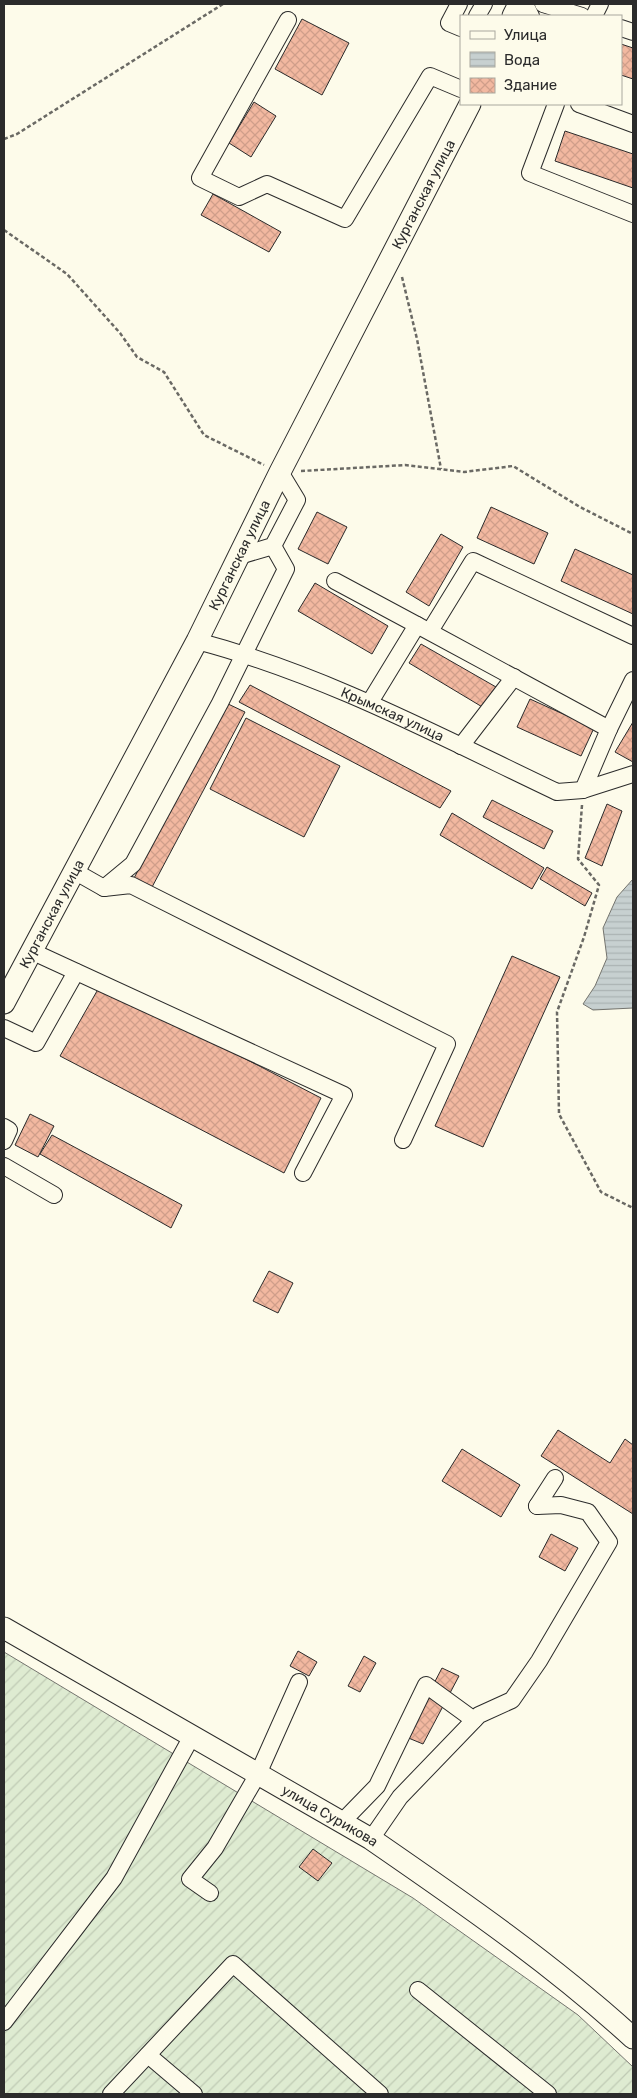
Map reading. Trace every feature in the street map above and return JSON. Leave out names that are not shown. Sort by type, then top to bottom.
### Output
[{"type":"main road","name":"Курганская улица","points":[[4,1003],[197,641],[280,472],[469,105]]},
{"type":"main road","name":"улица Сурикова","points":[[4,1628],[371,1839],[427,1877],[590,1998],[633,2038]]},
{"type":"street","points":[[460,4],[450,23],[460,28]]},
{"type":"street","points":[[478,15],[484,4]]},
{"type":"street","points":[[543,4],[579,15]]},
{"type":"street","points":[[288,20],[200,178],[239,197],[267,184],[345,219],[430,76],[460,89]]},
{"type":"street","points":[[556,105],[530,173],[633,214]]},
{"type":"street","points":[[582,105],[633,124]]},
{"type":"street","points":[[238,556],[273,546],[297,500],[280,472]]},
{"type":"street","points":[[104,888],[133,864],[220,703],[286,569],[273,546]]},
{"type":"street","points":[[370,702],[473,561],[633,636]]},
{"type":"street","points":[[335,581],[609,729]]},
{"type":"street","name":"Крымская улица","points":[[197,641],[244,654],[370,702],[557,792],[583,790],[633,774]]},
{"type":"street","points":[[461,746],[514,677]]},
{"type":"street","points":[[583,790],[609,729],[633,680]]},
{"type":"street","points":[[74,871],[104,888],[131,885],[447,1044],[404,1140]]},
{"type":"street","points":[[31,951],[344,1095],[303,1173]]},
{"type":"street","points":[[4,1028],[36,1042],[76,972]]},
{"type":"street","points":[[4,1127],[9,1130],[4,1141]]},
{"type":"street","points":[[4,1166],[54,1195]]},
{"type":"street","points":[[371,1839],[400,1797],[479,1715],[512,1700],[539,1661],[609,1542],[588,1512],[561,1505],[537,1506],[555,1478]]},
{"type":"street","points":[[210,1893],[190,1879],[215,1848],[258,1774],[299,1682]]},
{"type":"street","points":[[342,1822],[377,1786],[426,1685],[474,1720]]},
{"type":"street","points":[[4,2022],[114,1878],[192,1736]]},
{"type":"street","points":[[111,2094],[233,1964],[380,2094]]},
{"type":"street","points":[[418,1990],[548,2094]]},
{"type":"street","points":[[148,2055],[194,2094]]},
{"type":"path","points":[[4,139],[17,134],[223,4]]},
{"type":"path","points":[[4,230],[68,274],[120,333],[137,357],[164,372],[204,435],[280,472],[405,465],[464,472],[513,466],[580,507],[633,534]]},
{"type":"path","points":[[390,262],[402,278],[409,304],[441,469]]},
{"type":"path","points":[[583,790],[578,859],[599,885],[584,937],[557,1012],[559,1114],[601,1192],[633,1208]]},
{"type":"green space","points":[[4,1652],[413,1898],[578,2015],[633,2067],[633,2094],[4,2094]]},
{"type":"water","points":[[633,879],[633,1008],[593,1010],[583,1004],[595,986],[607,958],[603,928],[617,897]]},
{"type":"building","points":[[302,19],[349,43],[322,95],[275,69]]},
{"type":"building","points":[[622,44],[633,48],[633,79],[622,75]]},
{"type":"building","points":[[254,102],[276,116],[251,157],[229,143]]},
{"type":"building","points":[[565,131],[633,154],[633,188],[555,161]]},
{"type":"building","points":[[213,194],[281,232],[269,252],[201,215]]},
{"type":"building","points":[[491,507],[548,533],[534,564],[477,538]]},
{"type":"building","points":[[317,512],[347,527],[328,564],[298,549]]},
{"type":"building","points":[[441,534],[463,547],[429,606],[406,592]]},
{"type":"building","points":[[575,549],[633,575],[633,614],[561,581]]},
{"type":"building","points":[[315,583],[388,626],[372,654],[298,611]]},
{"type":"building","points":[[421,644],[496,687],[484,708],[409,663]]},
{"type":"building","points":[[250,685],[451,791],[440,808],[239,702]]},
{"type":"building","points":[[530,699],[594,728],[581,756],[517,727]]},
{"type":"building","points":[[226,703],[245,712],[151,889],[133,880]]},
{"type":"building","points":[[246,718],[340,766],[304,837],[210,789]]},
{"type":"building","points":[[633,722],[633,762],[615,752]]},
{"type":"building","points":[[492,800],[553,831],[544,849],[483,817]]},
{"type":"building","points":[[607,804],[622,811],[602,866],[585,858]]},
{"type":"building","points":[[452,813],[544,868],[532,889],[440,835]]},
{"type":"building","points":[[547,867],[592,893],[585,906],[540,879]]},
{"type":"building","points":[[512,956],[560,977],[483,1147],[435,1126]]},
{"type":"building","points":[[101,984],[321,1098],[284,1173],[60,1056]]},
{"type":"building","points":[[30,1114],[54,1126],[38,1157],[15,1145]]},
{"type":"building","points":[[52,1135],[182,1205],[171,1228],[40,1154]]},
{"type":"building","points":[[269,1271],[293,1283],[278,1313],[253,1301]]},
{"type":"building","points":[[558,1430],[610,1463],[625,1439],[633,1445],[633,1514],[541,1456]]},
{"type":"building","points":[[462,1449],[520,1485],[501,1517],[442,1481]]},
{"type":"building","points":[[551,1534],[578,1548],[565,1571],[539,1557]]},
{"type":"building","points":[[298,1651],[317,1662],[309,1676],[290,1666]]},
{"type":"building","points":[[364,1656],[376,1663],[360,1692],[348,1686]]},
{"type":"building","points":[[442,1668],[459,1676],[423,1744],[406,1737]]},
{"type":"building","points":[[313,1849],[332,1863],[318,1881],[299,1867]]}]
